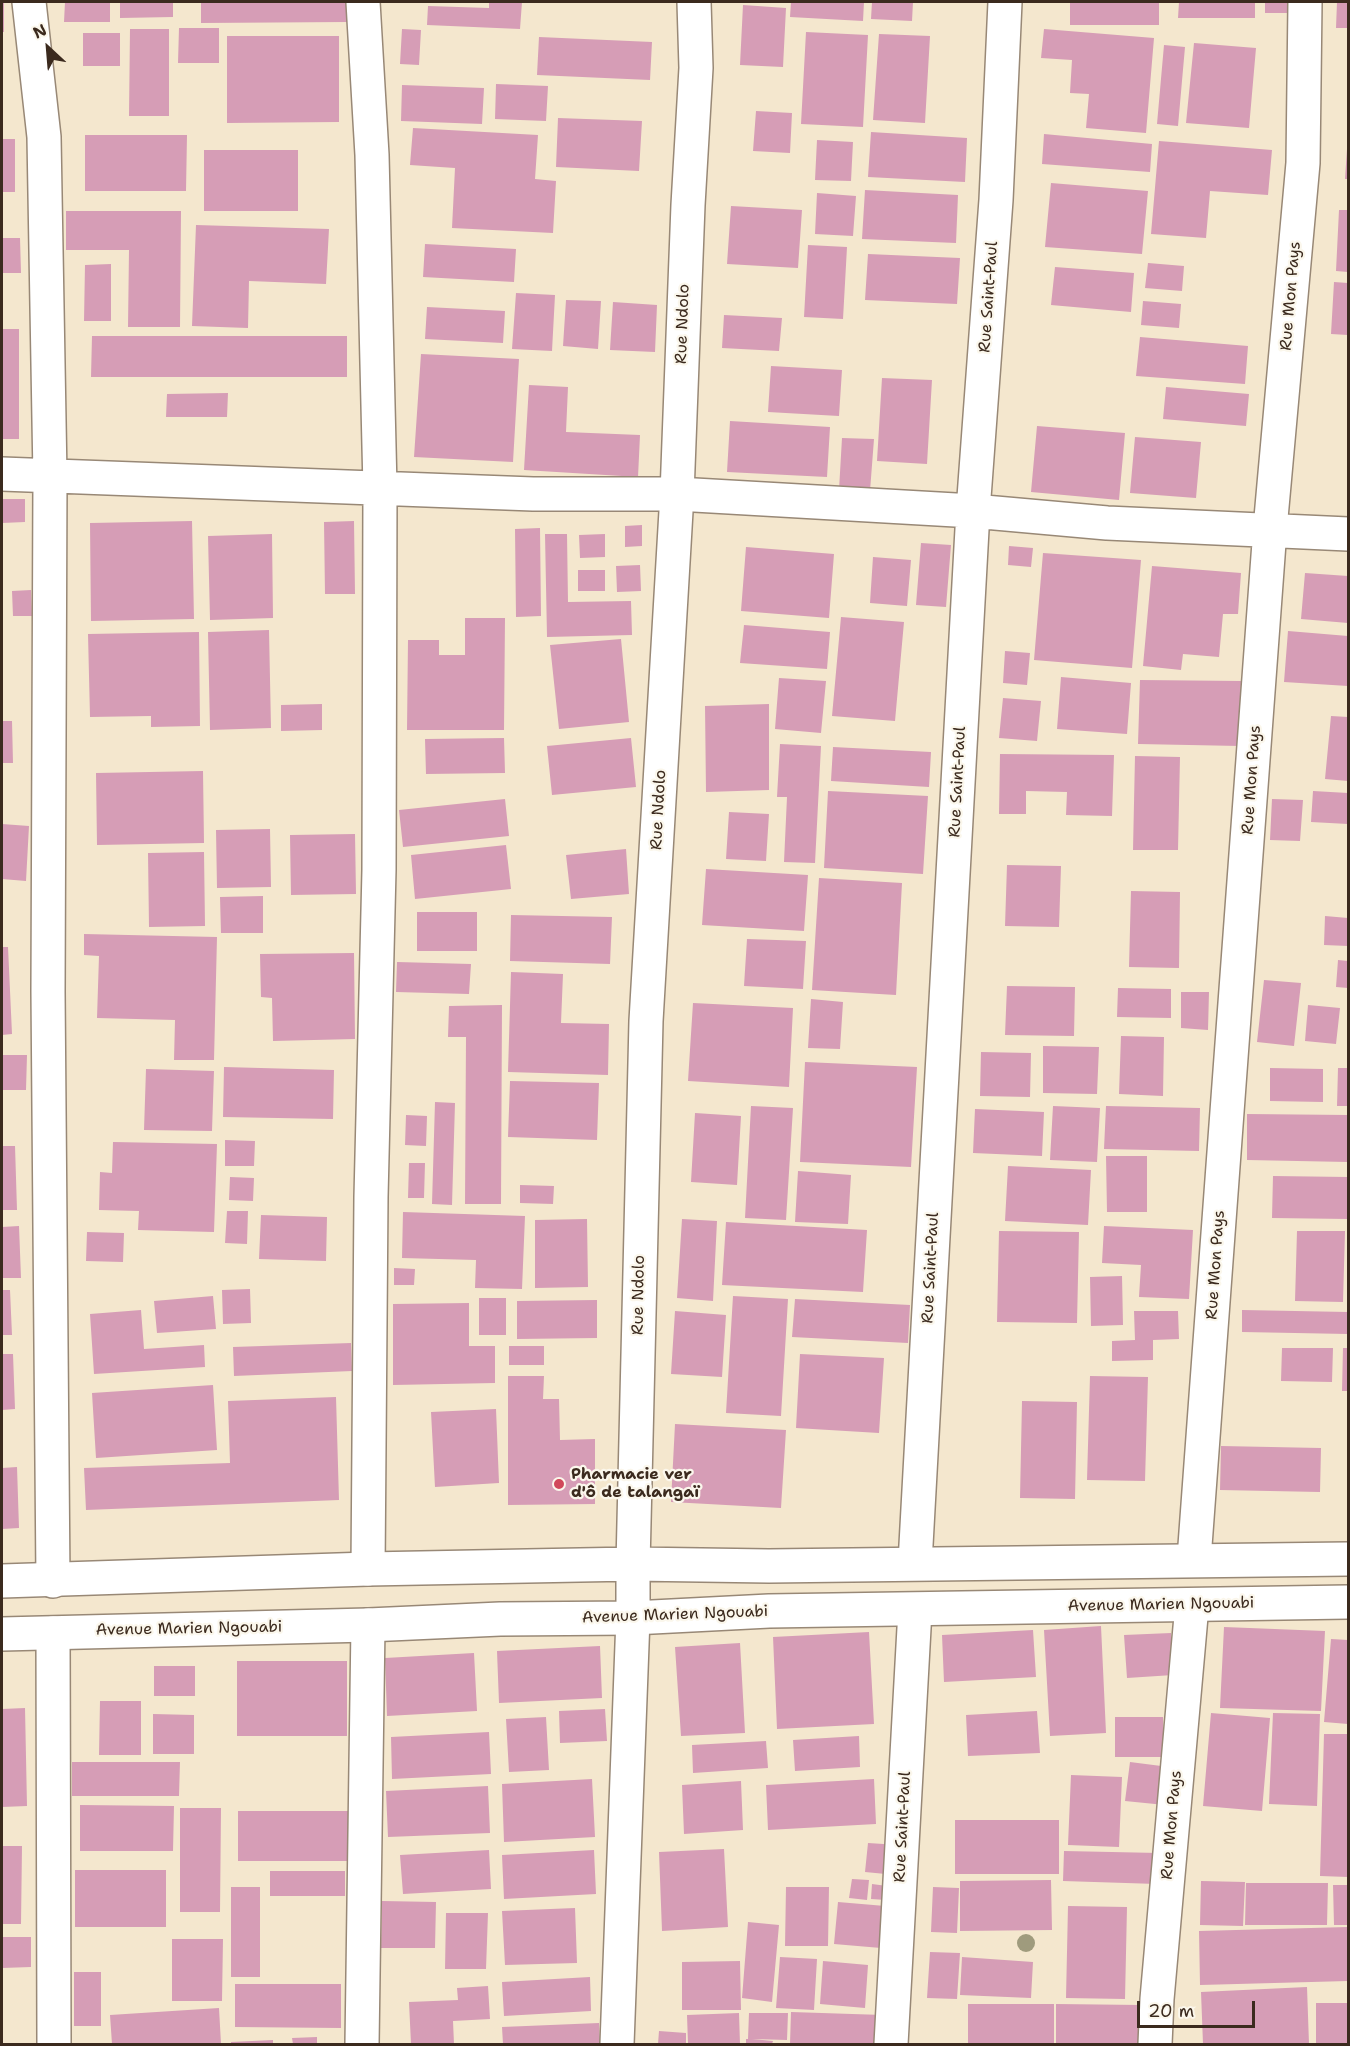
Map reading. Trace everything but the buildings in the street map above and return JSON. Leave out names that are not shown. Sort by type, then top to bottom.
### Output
[{"type":"street","points":[[29,2],[44,137],[50,477],[48,1002],[53,1581]]},
{"type":"street","points":[[363,2],[372,155],[380,488],[379,870],[371,1197],[368,1569]]},
{"type":"street","name":"Rue Ndolo","points":[[617,2044],[633,1618],[646,1021],[677,494],[687,205],[696,68],[694,2]]},
{"type":"street","name":"Rue Saint-Paul","points":[[915,1563],[973,511],[996,200],[1005,2]]},
{"type":"street","name":"Rue Mon Pays","points":[[1194,1559],[1270,529],[1303,163],[1305,2]]},
{"type":"street","points":[[2,474],[533,494],[677,494],[973,511],[1107,523],[1348,534]]},
{"type":"street","points":[[2,1581],[368,1569],[633,1564],[769,1566],[1348,1558]]},
{"type":"street","name":"Avenue Marien Ngouabi","points":[[2,1634],[368,1625],[500,1619],[633,1618],[769,1611],[1348,1602]]},
{"type":"street","name":"Rue Mon Pays","points":[[1155,2044],[1192,1605]]},
{"type":"street","name":"Rue Saint-Paul","points":[[891,2044],[915,1610]]},
{"type":"street","points":[[362,2044],[368,1625]]},
{"type":"street","points":[[53,1633],[54,2044]]},
{"type":"place","name":"Pharmacie ver d'ô de talangaï","points":[[559,1484]]}]
